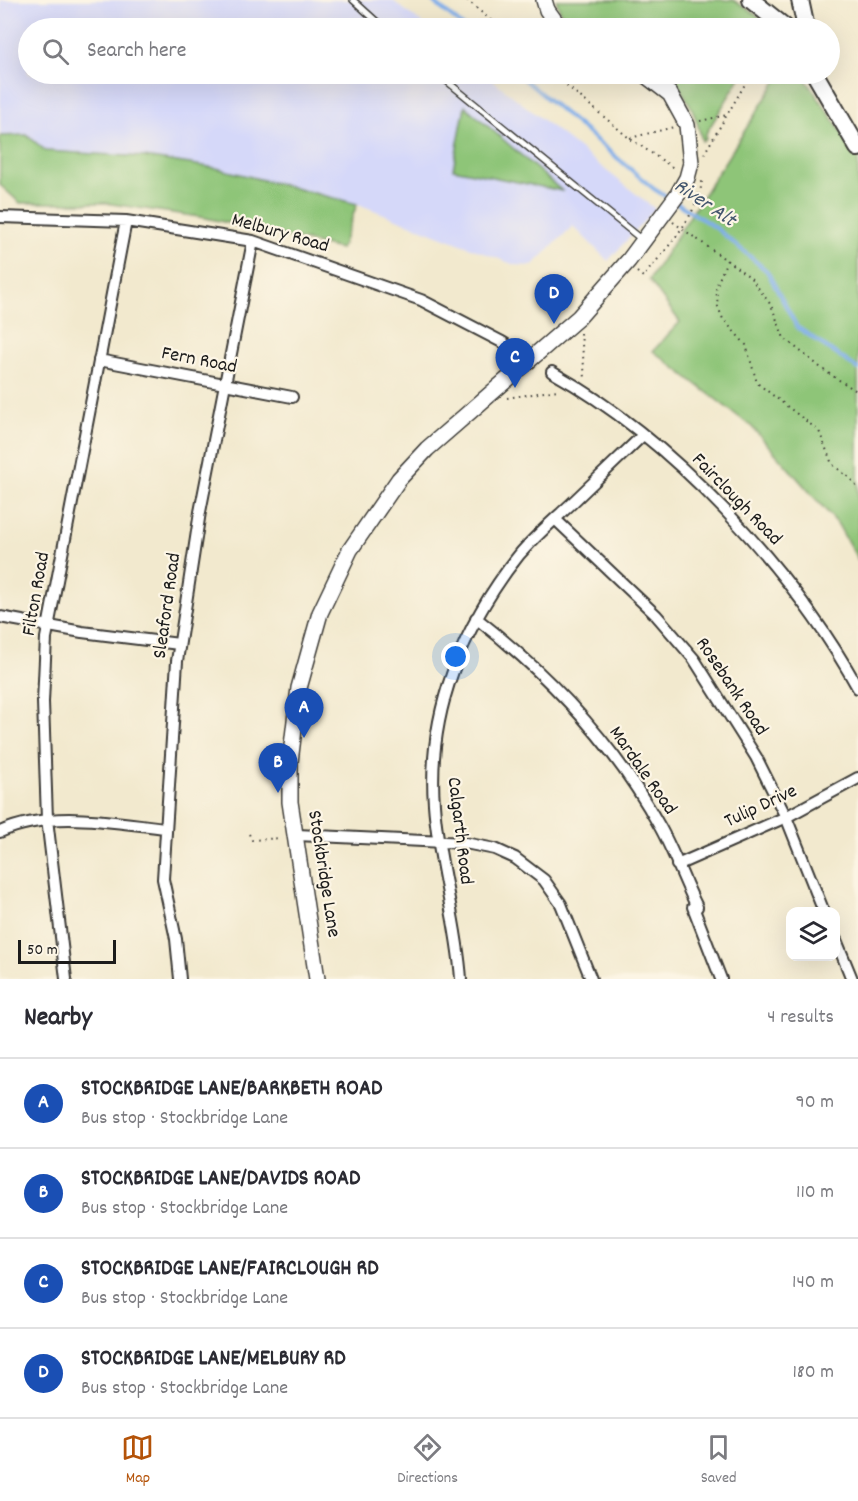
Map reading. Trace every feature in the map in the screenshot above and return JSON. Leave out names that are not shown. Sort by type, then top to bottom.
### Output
[{"type":"main road","points":[[544,0],[553,18]]},
{"type":"main road","points":[[751,0],[774,18]]},
{"type":"main road","points":[[800,0],[804,18]]},
{"type":"main road","name":"Stockbridge Lane","points":[[317,979],[297,835],[290,802],[293,724],[307,655],[320,614],[350,550],[393,487],[427,449],[579,317],[644,241],[678,194],[695,176],[687,124],[670,94],[657,84]]},
{"type":"main road","points":[[822,84],[858,148]]},
{"type":"street","name":"Melbury Road","points":[[0,217],[126,221],[253,242],[421,300],[502,342],[518,352],[527,362]]},
{"type":"street","name":"Filton Road","points":[[66,979],[47,819],[43,702],[48,624],[126,221]]},
{"type":"street","name":"Sleaford Road","points":[[180,979],[176,939],[163,888],[165,828],[179,644],[200,512],[253,242]]},
{"type":"street","name":"Fern Road","points":[[99,360],[292,397]]},
{"type":"street","name":"Fairclough Road","points":[[552,372],[578,387],[643,435],[682,469],[746,532],[787,584],[846,667],[858,688]]},
{"type":"street","name":"Calgarth Road","points":[[460,979],[454,919],[438,842],[432,781],[440,721],[455,663],[476,618],[519,555],[643,435]]},
{"type":"street","name":"Rosebank Road","points":[[555,519],[656,615],[694,659],[756,757],[786,817],[822,907]]},
{"type":"street","points":[[0,617],[82,632],[179,644]]},
{"type":"street","name":"Mardale Road","points":[[476,618],[522,654],[550,681],[616,758],[660,827],[697,907],[693,908],[721,979]]},
{"type":"street","name":"Tulip Drive","points":[[677,865],[786,817],[858,778]]},
{"type":"street","points":[[0,832],[21,824],[47,819],[165,828]]},
{"type":"street","points":[[297,835],[465,843],[495,849],[515,858],[544,880],[561,904],[591,979]]},
{"type":"street","points":[[840,950],[852,979]]},
{"type":"lane","points":[[353,0],[373,18]]},
{"type":"lane","points":[[450,84],[644,241]]},
{"type":"path","points":[[467,0],[488,18]]},
{"type":"path","points":[[566,84],[629,138],[695,176],[700,195],[681,227],[643,278],[633,269]]},
{"type":"path","points":[[703,164],[704,153],[745,84]]},
{"type":"path","points":[[697,122],[727,115]]},
{"type":"path","points":[[629,138],[673,128]]},
{"type":"path","points":[[666,211],[681,227],[750,278],[766,296],[784,338],[825,371],[858,392]]},
{"type":"path","points":[[727,260],[716,286],[718,307],[723,319],[746,345],[757,383],[819,431],[832,464],[852,480],[858,489]]},
{"type":"path","points":[[480,402],[578,387],[585,379],[579,317]]},
{"type":"path","points":[[249,834],[252,840],[274,840],[297,835]]},
{"type":"shaded area","points":[[0,0],[392,0],[415,18],[18,18],[18,84],[498,84],[655,209],[608,261],[573,226],[532,266],[515,265],[358,204],[216,168],[144,157],[46,151],[27,135],[0,136]]},
{"type":"green space","points":[[556,0],[733,0],[759,18],[566,18],[561,13]]},
{"type":"green space","points":[[676,84],[736,84],[705,135],[706,139],[702,141],[693,112]]},
{"type":"green space","points":[[775,84],[809,84],[858,156],[858,560],[837,523],[752,427],[653,351],[680,322],[649,280]]},
{"type":"green space","points":[[465,106],[562,191],[453,169]]},
{"type":"green space","points":[[27,135],[46,151],[144,157],[216,168],[357,204],[341,249],[206,218],[105,203],[20,203],[0,185],[0,136]]},
{"type":"waterway","name":"River Alt","points":[[431,0],[453,18]]},
{"type":"waterway","name":"River Alt","points":[[530,84],[654,189],[670,199]]},
{"type":"waterway","name":"River Alt","points":[[677,203],[716,228],[767,271],[797,327],[858,369]]},
{"type":"place","name":"STOCKBRIDGE LANE/MELBURY RD","points":[[554,324]]},
{"type":"place","name":"STOCKBRIDGE LANE/FAIRCLOUGH RD","points":[[515,388]]},
{"type":"place","name":"STOCKBRIDGE LANE/BARKBETH ROAD","points":[[304,738]]},
{"type":"place","name":"STOCKBRIDGE LANE/DAVIDS ROAD","points":[[278,793]]}]
